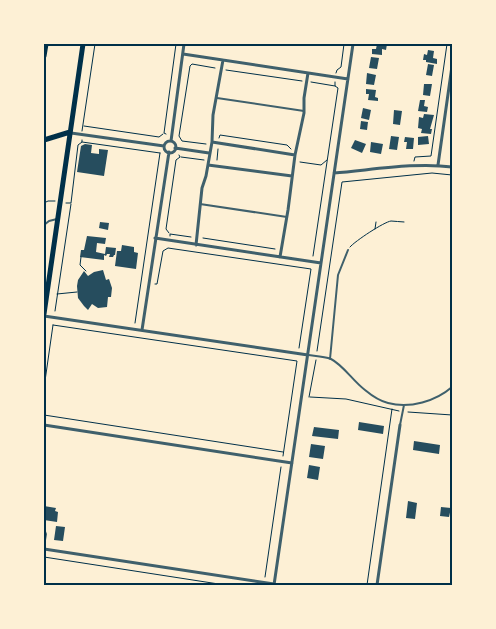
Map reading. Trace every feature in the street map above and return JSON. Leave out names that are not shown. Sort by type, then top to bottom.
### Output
[{"type":"main road","points":[[44,56],[46,44]]},
{"type":"main road","points":[[44,315],[83,44]]},
{"type":"main road","points":[[44,140],[70,132]]},
{"type":"street","points":[[163,146],[170,141],[172,134],[184,44]]},
{"type":"street","points":[[44,547],[274,584],[353,44]]},
{"type":"street","points":[[183,54],[348,78]]},
{"type":"street","points":[[196,245],[200,204],[212,144],[213,116],[223,60]]},
{"type":"street","points":[[438,165],[452,66]]},
{"type":"street","points":[[280,257],[294,161],[301,132],[308,73]]},
{"type":"street","points":[[70,132],[163,146],[169,152]]},
{"type":"street","points":[[170,141],[177,148]]},
{"type":"street","points":[[212,144],[219,143],[296,153]]},
{"type":"street","points":[[169,152],[177,148],[209,153]]},
{"type":"street","points":[[142,330],[169,152]]},
{"type":"street","points":[[208,163],[292,176]]},
{"type":"street","points":[[334,174],[414,166],[438,165],[452,167]]},
{"type":"street","points":[[155,238],[321,263]]},
{"type":"street","points":[[44,315],[308,355]]},
{"type":"street","points":[[44,425],[292,463]]},
{"type":"street","points":[[376,585],[400,425]]},
{"type":"lane","points":[[216,98],[304,110]]},
{"type":"lane","points":[[200,204],[287,217]]},
{"type":"lane","points":[[44,225],[49,221],[57,219]]},
{"type":"lane","points":[[330,359],[338,275],[348,250]]},
{"type":"lane","points":[[308,355],[330,359],[339,365],[364,390],[388,403],[418,404],[439,396],[452,387]]},
{"type":"lane","points":[[400,425],[404,405]]},
{"type":"lane","points":[[44,529],[46,534],[44,547]]},
{"type":"path","points":[[164,133],[176,44]]},
{"type":"path","points":[[334,86],[337,70],[341,67],[344,44]]},
{"type":"path","points":[[414,166],[415,157],[431,156],[447,44]]},
{"type":"path","points":[[182,141],[179,136],[190,66],[192,64],[306,81],[338,88],[312,262]]},
{"type":"path","points":[[83,126],[160,136],[164,133],[172,134]]},
{"type":"path","points":[[216,165],[220,135],[287,145],[296,153]]},
{"type":"path","points":[[135,329],[160,154],[163,146],[160,136]]},
{"type":"path","points":[[182,141],[212,144]]},
{"type":"path","points":[[180,157],[177,148],[182,141]]},
{"type":"path","points":[[82,142],[160,154]]},
{"type":"path","points":[[180,157],[208,163]]},
{"type":"path","points":[[180,157],[176,160],[166,229],[170,234],[281,250]]},
{"type":"path","points":[[321,165],[327,160]]},
{"type":"path","points":[[294,161],[321,165],[326,171]]},
{"type":"path","points":[[54,317],[71,203]]},
{"type":"path","points":[[348,250],[361,237],[390,221],[404,222]]},
{"type":"path","points":[[375,230],[376,222]]},
{"type":"path","points":[[169,241],[170,234]]},
{"type":"path","points":[[149,283],[158,284],[163,251],[168,248],[311,269],[298,354]]},
{"type":"path","points":[[80,257],[80,265],[86,271]]},
{"type":"path","points":[[58,294],[76,292]]},
{"type":"path","points":[[44,388],[53,325],[297,361],[264,582]]},
{"type":"path","points":[[302,396],[346,399],[403,412],[452,414]]},
{"type":"path","points":[[367,585],[392,409]]},
{"type":"path","points":[[44,415],[284,452]]},
{"type":"path","points":[[44,558],[225,585]]},
{"type":"building","points":[[377,44],[387,44],[386,50],[382,49],[382,55],[372,54],[372,49],[376,49]]},
{"type":"building","points":[[428,50],[434,51],[433,58],[437,59],[437,64],[423,60],[424,54],[427,55]]},
{"type":"building","points":[[371,57],[379,58],[377,69],[369,68]]},
{"type":"building","points":[[428,64],[434,65],[432,76],[426,75]]},
{"type":"building","points":[[367,73],[376,75],[374,85],[366,84]]},
{"type":"building","points":[[424,84],[432,84],[430,96],[423,95]]},
{"type":"building","points":[[366,89],[376,90],[375,97],[378,98],[378,101],[368,100],[369,94],[366,94]]},
{"type":"building","points":[[420,100],[425,100],[424,106],[428,107],[427,112],[418,111]]},
{"type":"building","points":[[363,108],[371,110],[369,120],[361,118]]},
{"type":"building","points":[[394,110],[402,111],[400,125],[393,124]]},
{"type":"building","points":[[424,114],[434,115],[430,129],[432,129],[431,134],[421,133],[422,129],[418,128],[419,117],[423,118]]},
{"type":"building","points":[[361,121],[368,122],[367,130],[360,129]]},
{"type":"building","points":[[391,136],[399,137],[397,150],[389,149]]},
{"type":"building","points":[[428,136],[429,144],[418,145],[418,137]]},
{"type":"building","points":[[405,137],[414,138],[413,149],[406,149],[407,142],[404,142]]},
{"type":"building","points":[[355,140],[366,144],[362,153],[351,148]]},
{"type":"building","points":[[371,142],[383,144],[381,154],[370,152]]},
{"type":"building","points":[[85,144],[92,145],[91,153],[99,154],[99,149],[108,150],[104,176],[77,172],[81,146]]},
{"type":"building","points":[[100,222],[109,223],[108,230],[99,228]]},
{"type":"building","points":[[87,236],[106,238],[105,244],[97,243],[96,252],[105,254],[106,247],[116,248],[115,255],[109,257],[110,254],[104,255],[104,260],[80,257],[81,250],[84,250]]},
{"type":"building","points":[[122,245],[134,247],[134,252],[138,253],[136,269],[115,266],[117,251],[121,251]]},
{"type":"building","points":[[103,270],[106,280],[109,279],[112,288],[111,297],[108,297],[107,307],[98,308],[92,304],[88,310],[78,298],[78,280],[84,271],[88,276]]},
{"type":"building","points":[[359,422],[384,426],[383,434],[358,430]]},
{"type":"building","points":[[314,427],[339,430],[338,439],[312,436]]},
{"type":"building","points":[[414,441],[440,445],[439,454],[413,450]]},
{"type":"building","points":[[311,444],[325,446],[323,459],[309,457]]},
{"type":"building","points":[[309,465],[320,467],[318,480],[307,478]]},
{"type":"building","points":[[408,501],[417,503],[415,519],[406,518]]},
{"type":"building","points":[[44,506],[56,508],[55,511],[58,512],[57,522],[44,520]]},
{"type":"building","points":[[441,507],[451,508],[449,517],[440,516]]},
{"type":"building","points":[[56,526],[65,527],[63,541],[54,540]]}]
